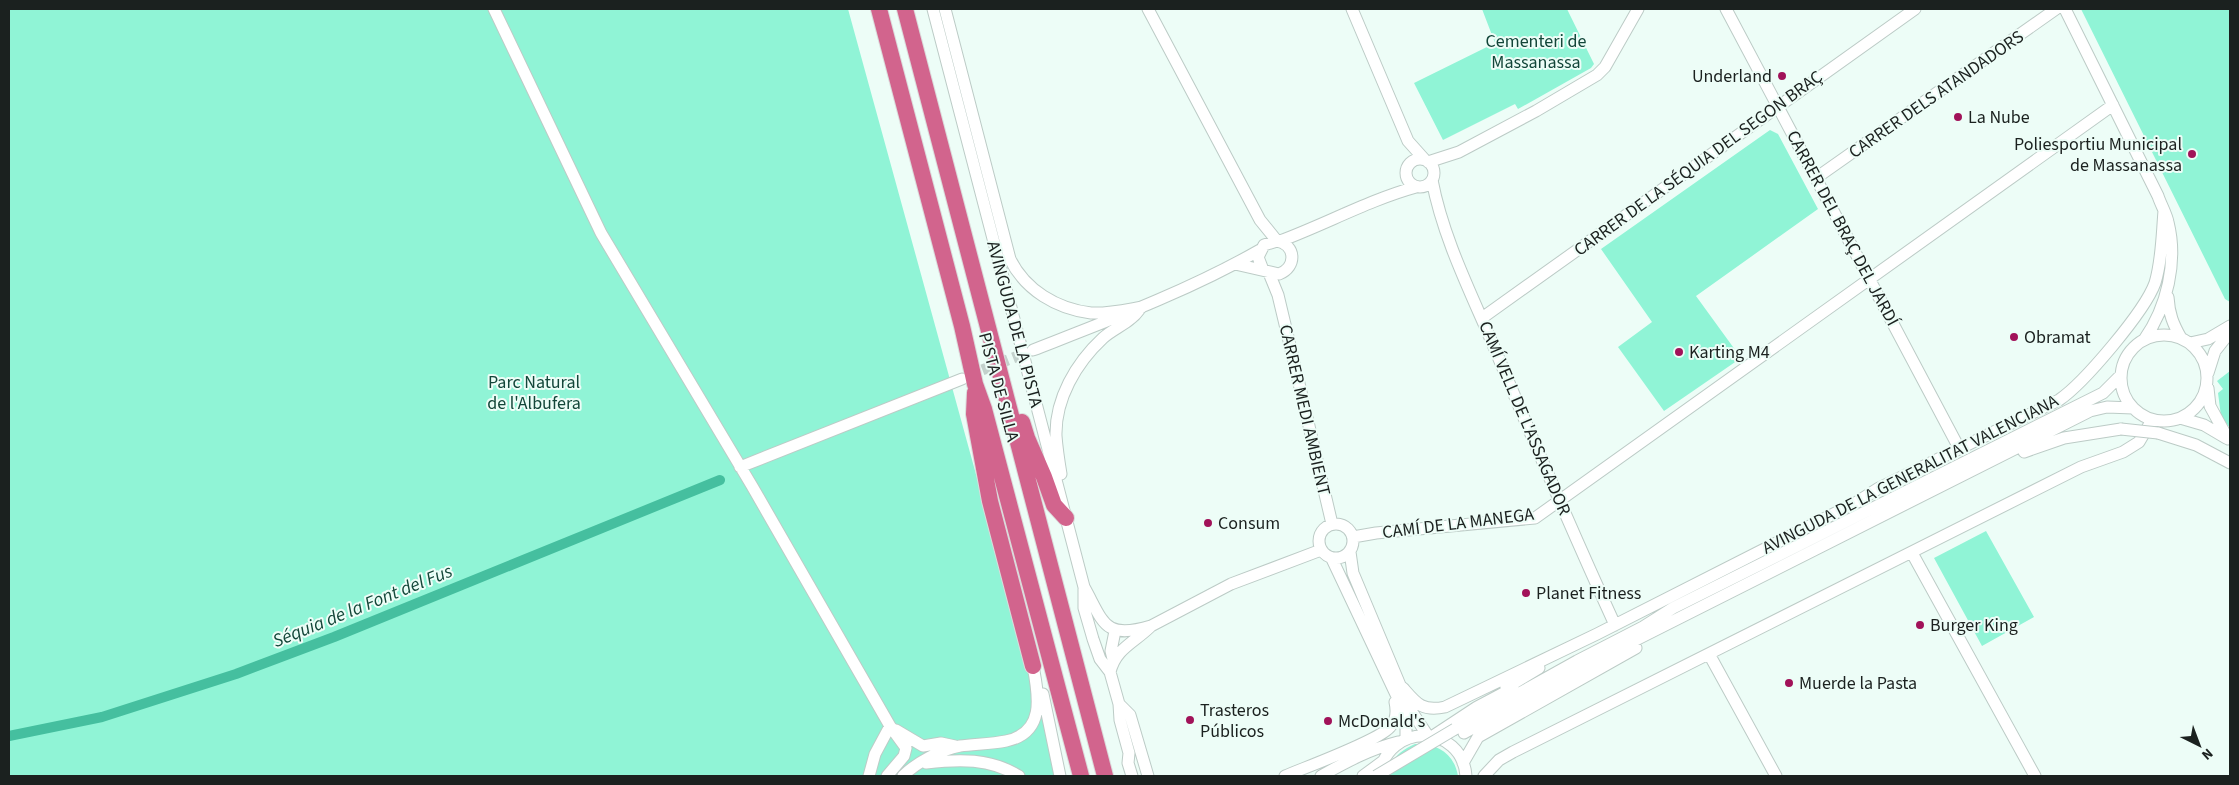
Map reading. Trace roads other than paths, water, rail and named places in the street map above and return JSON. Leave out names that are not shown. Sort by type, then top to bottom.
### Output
[{"type":"highway","name":"PISTA DE SILLA","points":[[879,9],[962,326],[968,381],[984,409],[1081,776]]},
{"type":"highway","name":"PISTA DE SILLA","points":[[904,9],[994,348],[997,367],[1104,776]]},
{"type":"highway","points":[[994,348],[1007,366],[1027,438],[1054,505],[1066,518]]},
{"type":"highway","points":[[968,381],[990,501],[1033,666]]},
{"type":"street","points":[[494,9],[601,233],[740,467],[890,726],[906,748],[904,756],[887,776]]},
{"type":"street","name":"AVINGUDA DE LA PISTA","points":[[933,9],[1084,587],[1100,617],[1106,625],[1115,631]]},
{"type":"street","name":"AVINGUDA DE LA PISTA","points":[[945,9],[1010,259],[1017,272],[1026,284],[1042,295],[1074,310],[1092,313],[1142,307]]},
{"type":"street","points":[[1148,9],[1260,220],[1278,241],[1287,246],[1292,252]]},
{"type":"street","points":[[1352,9],[1408,141],[1433,168],[1433,178]]},
{"type":"street","points":[[1390,194],[1407,168],[1416,160],[1426,161],[1459,152],[1536,111],[1597,75],[1605,67],[1638,9]]},
{"type":"street","name":"CARRER DEL BRAÇ DEL JARDÍ","points":[[1726,9],[1960,448]]},
{"type":"street","name":"CARRER DE LA SÉQUIA DEL SEGON BRAÇ","points":[[1482,318],[1915,9]]},
{"type":"street","name":"CARRER DELS ATANDADORS","points":[[1816,178],[2056,9]]},
{"type":"street","points":[[2065,9],[2168,221],[2171,246],[2168,282],[2169,311],[2172,323],[2203,359],[2210,406],[2229,440]]},
{"type":"street","name":"CAMÍ DE LA MANEGA","points":[[1353,537],[1376,533],[1535,518],[1560,502],[2113,105]]},
{"type":"street","points":[[1408,141],[1408,181],[1417,187]]},
{"type":"street","points":[[1033,350],[1142,307],[1235,264],[1262,247],[1308,231],[1390,194],[1426,186],[1459,152]]},
{"type":"street","name":"CAMÍ VELL DE L'ASSAGADOR","points":[[1433,178],[1438,210],[1560,502],[1615,625]]},
{"type":"street","name":"CAMÍ VELL DE L'ASSAGADOR","points":[[1417,187],[1438,210]]},
{"type":"street","name":"AVINGUDA DE LA GENERALITAT VALENCIANA","points":[[1597,634],[1857,502],[1879,488],[2058,400],[2069,392],[2095,365],[2131,322],[2151,291],[2160,258],[2164,211]]},
{"type":"street","points":[[1260,220],[1262,247],[1260,264],[1266,271]]},
{"type":"street","points":[[1235,264],[1266,271],[1284,272],[1291,264],[1292,252],[1308,231]]},
{"type":"street","name":"CARRER MEDI AMBIENT","points":[[1266,271],[1278,295],[1332,524]]},
{"type":"street","name":"CARRER MEDI AMBIENT","points":[[1278,295],[1284,272]]},
{"type":"street","points":[[2168,282],[2158,319],[2144,340],[2130,351],[2122,366],[2121,375],[2124,396],[2133,408],[2152,420],[2167,421],[2180,418],[2193,410],[2202,398],[2215,351],[2230,332]]},
{"type":"street","points":[[1059,487],[1061,473],[1058,457],[1057,419],[1070,378],[1086,356],[1104,337],[1134,317],[1142,307]]},
{"type":"street","points":[[2144,340],[2162,335],[2186,341],[2208,339],[2230,326]]},
{"type":"street","points":[[1945,478],[2101,393],[2121,375]]},
{"type":"street","points":[[740,467],[968,381]]},
{"type":"street","points":[[1477,707],[1600,642],[1761,570],[1945,478],[2090,411],[2107,407],[2133,408]]},
{"type":"street","points":[[2180,418],[2204,425],[2229,440]]},
{"type":"street","points":[[1484,776],[1499,760],[1513,752],[2081,467],[2123,452],[2139,442],[2152,420]]},
{"type":"street","points":[[1857,502],[1906,483],[1985,471],[2037,446],[2064,438],[2121,429],[2158,433],[2196,445],[2230,463]]},
{"type":"street","points":[[1332,559],[1343,558],[1353,547],[1353,537],[1345,526],[1332,524],[1321,533],[1318,543],[1321,550],[1332,559],[1390,680],[1406,724],[1403,740],[1389,750],[1382,762],[1378,776]]},
{"type":"street","points":[[1113,659],[1120,650],[1151,626],[1231,584],[1321,550]]},
{"type":"street","points":[[1350,552],[1353,573],[1403,688],[1410,709],[1430,736],[1446,742],[1456,751],[1463,763],[1466,776]]},
{"type":"street","points":[[1912,553],[2035,776]]},
{"type":"street","points":[[1378,776],[1582,667],[1678,619],[1761,570]]},
{"type":"street","points":[[1084,587],[1084,608],[1100,659],[1110,672],[1119,704],[1120,720],[1129,753],[1138,776]]},
{"type":"street","points":[[1390,776],[1456,733],[1577,661],[1642,627],[1673,608]]},
{"type":"street","points":[[1463,763],[1478,737],[1639,646],[1678,619]]},
{"type":"street","points":[[1110,672],[1115,631],[1132,632],[1151,626]]},
{"type":"street","points":[[1403,688],[1418,706],[1434,710],[1445,707],[1597,634]]},
{"type":"street","points":[[1321,776],[1381,746],[1430,736],[1597,634]]},
{"type":"street","points":[[1709,654],[1776,776]]},
{"type":"street","points":[[903,776],[933,756],[960,746],[1017,738],[1030,727],[1036,716],[1039,703],[1033,666]]},
{"type":"street","points":[[1033,666],[1041,685],[1060,776]]},
{"type":"street","points":[[1286,776],[1380,735],[1389,729],[1396,715],[1390,680]]},
{"type":"street","points":[[1119,704],[1130,715],[1148,776]]},
{"type":"street","points":[[890,726],[923,746],[941,743],[960,746]]},
{"type":"street","points":[[870,776],[875,754],[890,726]]},
{"type":"street","points":[[1129,753],[1128,763],[1132,776]]},
{"type":"street","points":[[919,764],[958,760],[981,761],[1019,776]]},
{"type":"street","points":[[1286,776],[1347,762]]},
{"type":"street","points":[[1362,776],[1382,762]]},
{"type":"waterway","name":"Séquia de la Font del Fus","points":[[9,736],[102,717],[236,674],[334,637],[720,480]]},
{"type":"tunnel","points":[[967,376],[1031,351]]},
{"type":"place","name":"Underland","points":[[1782,76]]},
{"type":"place","name":"La Nube","points":[[1958,117]]},
{"type":"place","name":"Poliesportiu Municipal de Massanassa","points":[[2192,154]]},
{"type":"place","name":"Obramat","points":[[2014,337]]},
{"type":"place","name":"Karting M4","points":[[1679,352]]},
{"type":"place","name":"Consum","points":[[1208,523]]},
{"type":"place","name":"Planet Fitness","points":[[1526,593]]},
{"type":"place","name":"Burger King","points":[[1920,625]]},
{"type":"place","name":"Muerde la Pasta","points":[[1789,683]]},
{"type":"place","name":"Trasteros Públicos","points":[[1190,720]]},
{"type":"place","name":"McDonald's","points":[[1328,721]]},
{"type":"park label","name":"Cementeri de Massanassa","points":[[1536,51]]},
{"type":"park label","name":"Parc Natural de l'Albufera","points":[[534,392]]}]
